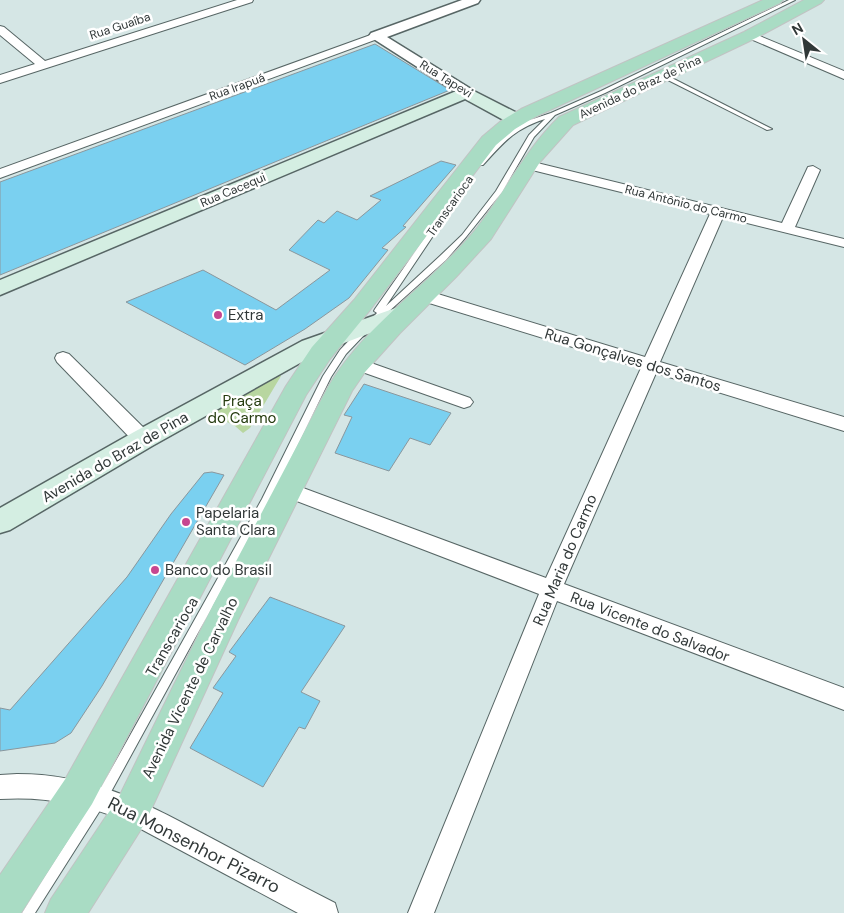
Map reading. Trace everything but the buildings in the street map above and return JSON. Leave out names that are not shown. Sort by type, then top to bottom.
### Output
[{"type":"main road","name":"Avenida do Braz de Pina","points":[[335,336],[368,298],[485,146],[517,120],[775,0]]},
{"type":"main road","name":"Avenida do Braz de Pina","points":[[0,522],[295,355],[414,303],[484,232],[545,142],[566,121],[750,35],[816,0]]},
{"type":"main road","name":"Rua Tapevi","points":[[466,92],[517,120]]},
{"type":"main road","name":"Rua Cacequi","points":[[0,288],[466,92]]},
{"type":"main road","name":"Avenida Vicente de Carvalho","points":[[0,910],[104,799],[224,616],[341,387],[357,364],[414,303]]},
{"type":"main road","name":"Avenida Vicente de Carvalho","points":[[65,913],[104,799],[122,714],[295,392],[321,353],[335,336]]},
{"type":"street","name":"Rua Guaíba","points":[[0,79],[248,0]]},
{"type":"street","name":"Rua Irapuá","points":[[0,174],[474,0]]},
{"type":"street","points":[[0,29],[42,65]]},
{"type":"street","points":[[750,35],[844,75]]},
{"type":"street","name":"Rua Tapevi","points":[[376,36],[466,92]]},
{"type":"street","name":"Rua Antônio do Carmo","points":[[529,165],[844,243]]},
{"type":"street","points":[[787,229],[813,170]]},
{"type":"street","name":"Rua Maria do Carmo","points":[[421,913],[551,590],[718,212]]},
{"type":"street","name":"Rua Gonçalves dos Santos","points":[[414,303],[650,366],[844,424]]},
{"type":"street","points":[[63,358],[144,439]]},
{"type":"street","points":[[357,364],[464,402]]},
{"type":"street","name":"Rua Vicente do Salvador","points":[[288,490],[844,699]]},
{"type":"street","name":"Rua Monsenhor Pizarro","points":[[0,787],[36,785],[104,799],[325,913]]},
{"type":"lane","name":"Transcarioca","points":[[370,323],[464,185],[506,136],[540,117],[553,114],[621,84],[793,0]]},
{"type":"lane","points":[[664,76],[769,130]]},
{"type":"lane","name":"Transcarioca","points":[[28,913],[104,799],[266,500],[327,376],[343,352],[370,323],[453,248],[499,192],[531,136],[553,114]]},
{"type":"green space","name":"Praça do Carmo","points":[[274,372],[281,376],[250,428],[243,433],[235,426],[209,413]]},
{"type":"place","name":"Extra","points":[[218,315]]},
{"type":"place","name":"Papelaria Santa Clara","points":[[186,522]]},
{"type":"place","name":"Banco do Brasil","points":[[155,570]]}]
